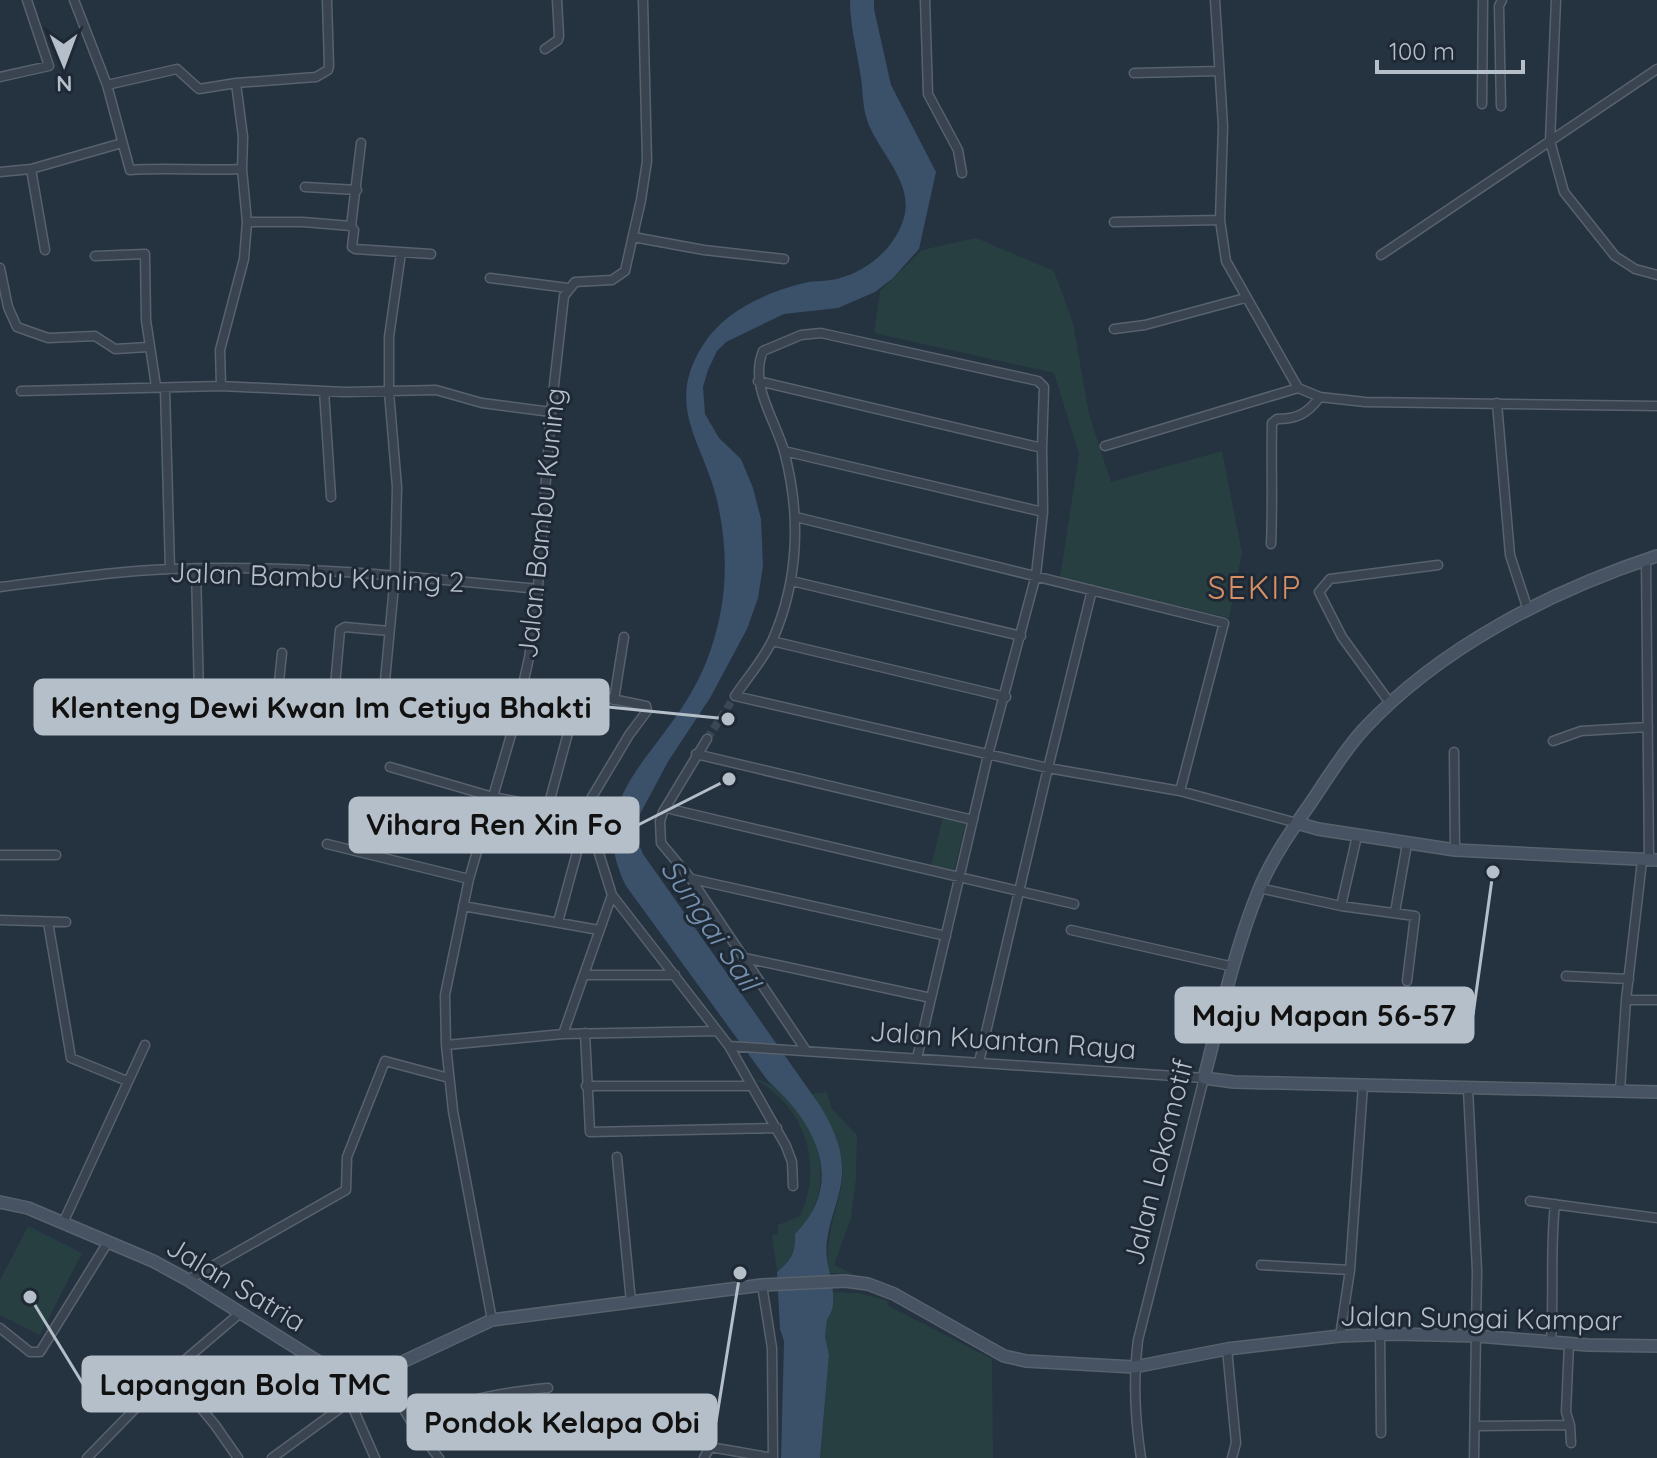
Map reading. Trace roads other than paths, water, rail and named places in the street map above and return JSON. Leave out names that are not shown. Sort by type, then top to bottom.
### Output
[{"type":"street","points":[[0,77],[49,66],[27,0]]},
{"type":"street","points":[[74,0],[107,85],[130,170],[162,167],[242,169]]},
{"type":"street","points":[[107,85],[177,69],[199,89],[316,77],[328,70],[327,0]]},
{"type":"street","points":[[545,49],[559,36],[557,0]]},
{"type":"street","points":[[490,278],[568,288],[584,280],[612,280],[625,271],[647,161],[643,0]]},
{"type":"street","points":[[925,0],[928,94],[958,150],[962,173]]},
{"type":"street","points":[[1215,0],[1223,126],[1220,220],[1226,261],[1298,388],[1320,397],[1365,402],[1657,406]]},
{"type":"street","points":[[1482,104],[1483,0]]},
{"type":"street","points":[[1501,106],[1499,6],[1502,0]]},
{"type":"street","points":[[1556,0],[1550,141],[1564,192],[1615,256],[1635,269],[1657,275]]},
{"type":"street","points":[[1381,255],[1657,69]]},
{"type":"street","points":[[1134,73],[1219,71]]},
{"type":"street","points":[[221,386],[220,350],[244,259],[247,222],[242,169],[243,137],[236,83]]},
{"type":"street","points":[[0,172],[31,169],[122,143]]},
{"type":"street","points":[[361,143],[351,226],[354,230],[352,247],[431,254]]},
{"type":"street","points":[[31,169],[45,250]]},
{"type":"street","points":[[305,187],[357,190]]},
{"type":"street","points":[[1114,222],[1220,220]]},
{"type":"street","points":[[247,222],[351,226]]},
{"type":"street","points":[[633,237],[704,250],[784,259]]},
{"type":"street","points":[[381,723],[395,575],[397,487],[389,392],[389,337],[401,253]]},
{"type":"street","points":[[95,256],[145,254],[148,347],[161,388],[170,569]]},
{"type":"street","points":[[0,268],[8,307],[17,327],[48,338],[95,336],[115,349],[148,347]]},
{"type":"street","name":"Jalan Bambu Kuning","points":[[492,1320],[449,1078],[445,995],[469,879],[513,728],[529,658],[538,589],[551,412],[564,296],[568,288]]},
{"type":"street","points":[[1114,329],[1145,325],[1245,298]]},
{"type":"street","points":[[917,1058],[988,755],[1006,697],[1036,575],[1043,512],[1044,387],[1038,381],[821,333],[801,335],[763,351],[758,381],[784,451],[796,517],[792,581],[772,641],[735,696],[988,755],[1048,768],[1180,791],[1357,836],[1455,850],[1649,861]]},
{"type":"street","points":[[758,381],[1042,448]]},
{"type":"street","points":[[21,391],[221,386],[324,391],[436,390],[482,403],[551,412]]},
{"type":"street","points":[[1105,446],[1298,388]]},
{"type":"street","points":[[324,391],[331,497]]},
{"type":"street","points":[[1271,544],[1274,489],[1272,423],[1277,419],[1301,416],[1320,397]]},
{"type":"street","points":[[1497,403],[1510,555],[1528,610]]},
{"type":"street","points":[[784,451],[1043,512]]},
{"type":"street","points":[[796,517],[1224,623],[1180,791]]},
{"type":"street","points":[[1620,1090],[1626,1000],[1649,861],[1652,558]]},
{"type":"street","name":"Jalan Lokomotif","points":[[1141,1458],[1134,1367],[1138,1340],[1204,1078],[1259,888],[1297,823],[1361,732],[1390,703],[1474,641],[1528,610],[1652,558]]},
{"type":"street","points":[[1390,703],[1342,637],[1319,592],[1330,579],[1438,565]]},
{"type":"street","points":[[196,569],[199,696]]},
{"type":"street","name":"Jalan Bambu Kuning 2","points":[[0,587],[196,569],[395,575],[538,589]]},
{"type":"street","points":[[792,581],[1021,636]]},
{"type":"street","points":[[979,1062],[1092,590]]},
{"type":"street","points":[[332,719],[340,630],[345,627],[389,631]]},
{"type":"street","points":[[614,700],[624,637]]},
{"type":"street","points":[[772,641],[1006,697]]},
{"type":"street","points":[[282,653],[276,711],[281,716],[513,728]]},
{"type":"street","points":[[548,807],[578,696],[583,693],[646,706],[647,711],[592,797],[558,922]]},
{"type":"street","points":[[1553,741],[1581,731],[1648,727]]},
{"type":"street","points":[[707,739],[660,821],[661,843],[691,879],[805,1049]]},
{"type":"street","points":[[1454,752],[1455,850]]},
{"type":"street","points":[[696,754],[973,820]]},
{"type":"street","points":[[390,767],[493,797],[587,815]]},
{"type":"street","points":[[666,808],[1074,904]]},
{"type":"street","points":[[587,815],[612,895],[717,1031],[732,1046],[792,1162],[793,1186]]},
{"type":"street","points":[[1341,906],[1357,836]]},
{"type":"street","points":[[327,844],[469,879]]},
{"type":"street","points":[[1395,912],[1407,844]]},
{"type":"street","points":[[0,855],[56,855]]},
{"type":"street","points":[[691,879],[946,936]]},
{"type":"street","points":[[1259,888],[1341,906],[1415,916],[1407,981]]},
{"type":"street","points":[[563,1034],[612,895]]},
{"type":"street","points":[[463,906],[599,930]]},
{"type":"street","points":[[0,920],[66,922]]},
{"type":"street","points":[[48,922],[71,1058],[127,1081]]},
{"type":"street","points":[[1071,930],[1234,967]]},
{"type":"street","points":[[744,958],[931,998]]},
{"type":"street","points":[[584,975],[675,975]]},
{"type":"street","points":[[1566,976],[1629,979]]},
{"type":"street","points":[[1626,1000],[1657,1000]]},
{"type":"street","points":[[446,1045],[563,1034],[717,1031]]},
{"type":"street","points":[[585,1033],[589,1129],[592,1132],[777,1128]]},
{"type":"street","points":[[63,1223],[145,1045]]},
{"type":"street","name":"Jalan Kuantan Raya","points":[[732,1046],[1234,1082],[1657,1092]]},
{"type":"street","points":[[188,1280],[346,1190],[347,1157],[385,1061],[449,1078]]},
{"type":"street","points":[[1340,1336],[1350,1270],[1363,1085]]},
{"type":"street","points":[[586,1086],[752,1086]]},
{"type":"street","points":[[1468,1089],[1476,1242],[1474,1458]]},
{"type":"street","points":[[617,1157],[631,1302]]},
{"type":"street","points":[[1530,1201],[1657,1218]]},
{"type":"street","name":"Jalan Satria","points":[[0,1202],[28,1208],[153,1261],[338,1374]]},
{"type":"street","points":[[1551,1342],[1555,1204]]},
{"type":"street","points":[[0,1328],[30,1352],[40,1352],[108,1242]]},
{"type":"street","points":[[1261,1265],[1350,1270]]},
{"type":"street","name":"Jalan Sungai Kampar","points":[[767,1285],[845,1281],[868,1284],[894,1294],[1015,1360],[1134,1367],[1227,1349],[1380,1334],[1657,1346]]},
{"type":"street","points":[[338,1374],[359,1378],[381,1372],[492,1320],[767,1285],[772,1348],[773,1458],[710,1447],[705,1451],[704,1458]]},
{"type":"street","points":[[87,1458],[171,1372],[239,1314]]},
{"type":"street","points":[[1380,1334],[1381,1433]]},
{"type":"street","points":[[1569,1343],[1566,1412],[1571,1443]]},
{"type":"street","points":[[1227,1349],[1236,1443],[1232,1458]]},
{"type":"street","points":[[171,1372],[238,1458]]},
{"type":"street","points":[[381,1372],[412,1423],[439,1458]]},
{"type":"street","points":[[338,1374],[375,1458]]},
{"type":"street","points":[[412,1423],[468,1400],[503,1392],[548,1388]]},
{"type":"street","points":[[272,1458],[350,1401]]},
{"type":"street","points":[[1476,1426],[1570,1425]]},
{"type":"water","name":"Sungai Sail","points":[[850,0],[874,0],[891,85],[936,172],[919,249],[893,278],[875,292],[838,308],[784,314],[726,342],[717,351],[703,387],[705,414],[719,438],[741,459],[753,488],[761,519],[763,566],[758,598],[747,629],[710,698],[669,760],[640,814],[635,835],[643,854],[821,1107],[840,1150],[842,1178],[827,1246],[833,1306],[827,1319],[825,1336],[829,1355],[820,1458],[781,1458],[784,1341],[780,1329],[777,1272],[792,1256],[795,1234],[811,1214],[819,1194],[822,1174],[819,1153],[799,1115],[768,1081],[626,886],[615,857],[613,831],[627,785],[673,721],[698,679],[714,640],[722,605],[725,560],[720,515],[687,406],[687,387],[692,367],[712,333],[734,313],[790,287],[840,278],[862,269],[890,245],[902,224],[906,200],[903,188],[865,114]]},
{"type":"tunnel","points":[[707,739],[735,696]]},
{"type":"place","name":"Klenteng Dewi Kwan Im Cetiya Bhakti","points":[[728,719]]},
{"type":"place","name":"Vihara Ren Xin Fo","points":[[729,779]]},
{"type":"place","name":"Maju Mapan 56-57","points":[[1493,872]]},
{"type":"place","name":"Pondok Kelapa Obi","points":[[740,1273]]},
{"type":"place","name":"Lapangan Bola TMC","points":[[30,1297]]},
{"type":"district","name":"SEKIP","points":[[1255,588]]}]
